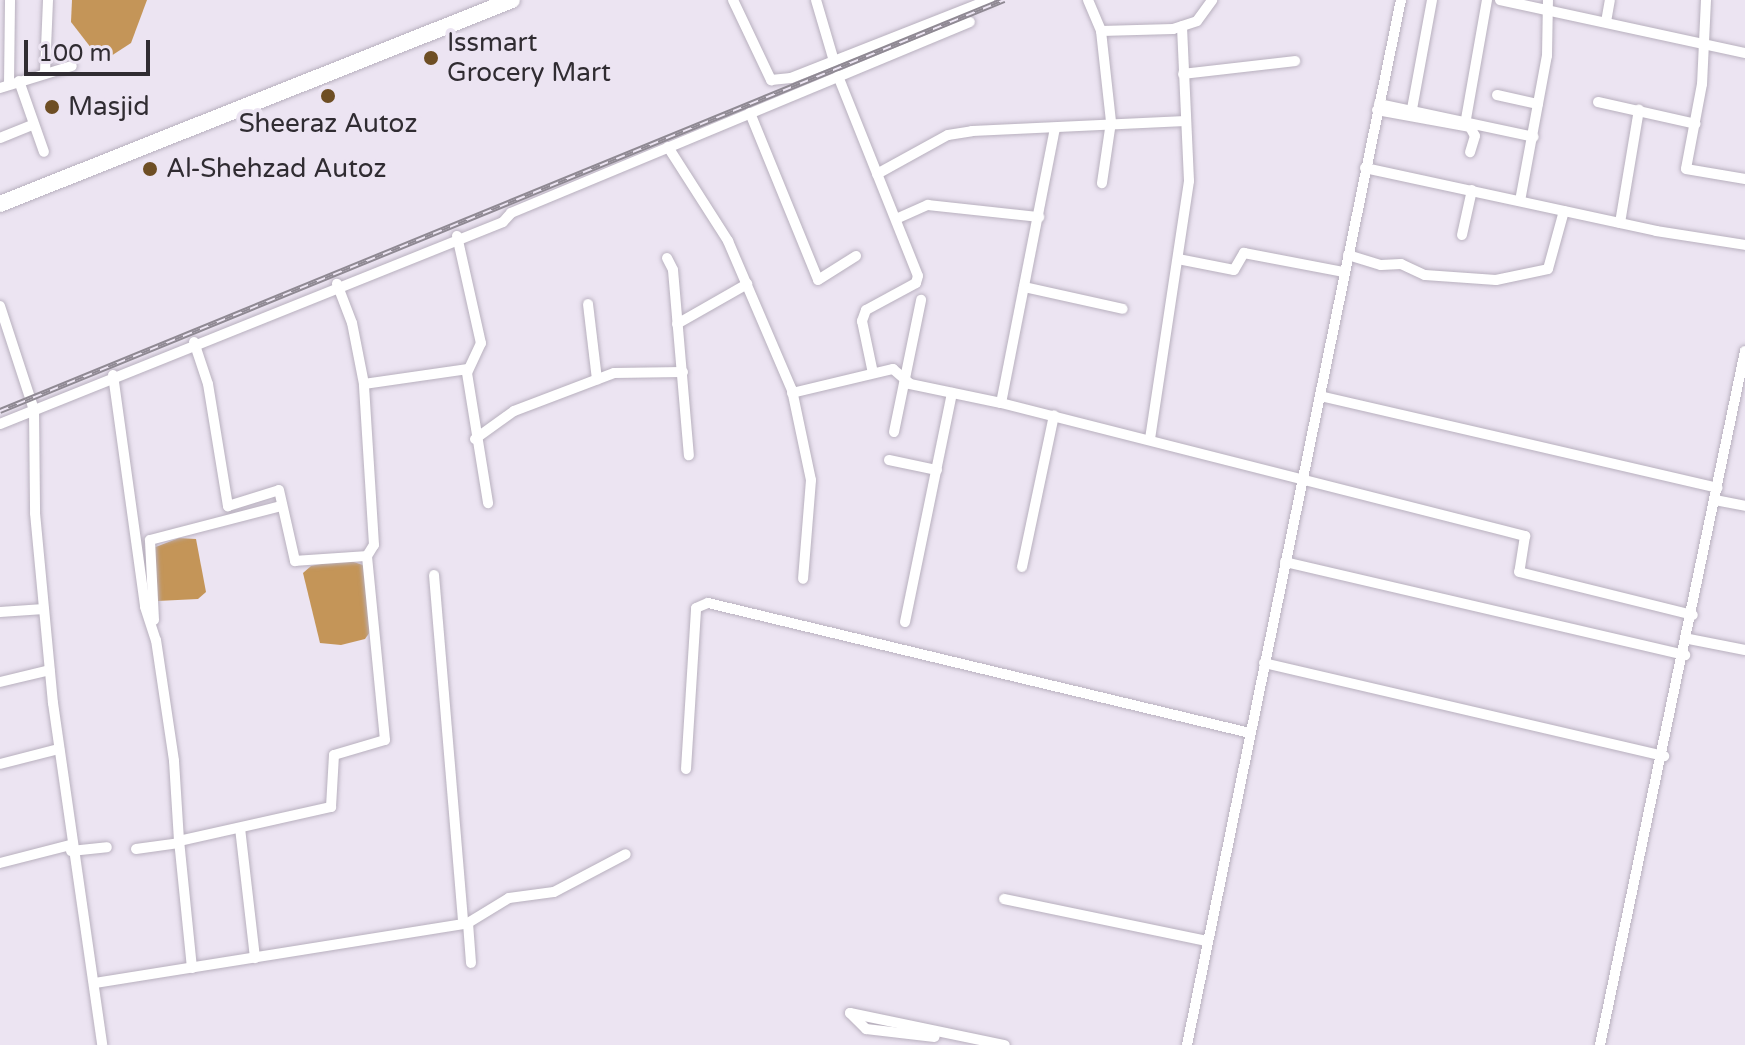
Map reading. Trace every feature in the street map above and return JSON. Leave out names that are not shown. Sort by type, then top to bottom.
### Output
[{"type":"highway","points":[[0,204],[512,0]]},
{"type":"street","points":[[10,0],[9,84],[33,125],[44,152]]},
{"type":"street","points":[[45,72],[48,0]]},
{"type":"street","points":[[733,0],[771,80],[834,61],[964,5],[989,0]]},
{"type":"street","points":[[816,0],[834,61]]},
{"type":"street","points":[[1088,0],[1101,31],[1111,122],[1102,183]]},
{"type":"street","points":[[1101,31],[1182,26],[1197,21],[1212,0]]},
{"type":"street","points":[[1187,1045],[1401,0]]},
{"type":"street","points":[[1412,109],[1432,0]]},
{"type":"street","points":[[1466,119],[1487,0]]},
{"type":"street","points":[[1500,0],[1547,5],[1606,22],[1745,53]]},
{"type":"street","points":[[1606,22],[1610,0]]},
{"type":"street","points":[[1706,0],[1696,124],[1686,169],[1745,179]]},
{"type":"street","points":[[1520,201],[1547,56],[1547,5]]},
{"type":"street","points":[[0,424],[337,284],[457,236],[503,222],[511,213],[970,22]]},
{"type":"street","points":[[1150,439],[1189,181],[1182,26]]},
{"type":"street","points":[[1183,74],[1295,61]]},
{"type":"street","points":[[9,84],[72,66]]},
{"type":"street","points":[[838,76],[918,276],[916,283],[866,310],[862,321],[873,373]]},
{"type":"street","points":[[1497,95],[1538,104]]},
{"type":"street","points":[[1598,102],[1696,124]]},
{"type":"street","points":[[1378,107],[1412,109],[1466,119],[1534,137]]},
{"type":"street","points":[[1378,107],[1470,127],[1475,136],[1470,152]]},
{"type":"street","points":[[1620,223],[1639,110]]},
{"type":"street","points":[[750,113],[818,280],[856,256]]},
{"type":"street","points":[[877,174],[948,135],[1111,122],[1186,121]]},
{"type":"street","points":[[0,138],[33,125]]},
{"type":"street","points":[[1001,403],[1055,128]]},
{"type":"street","points":[[668,147],[728,241],[792,393],[811,480],[803,579]]},
{"type":"street","points":[[1365,168],[1620,223],[1745,245]]},
{"type":"street","points":[[1462,235],[1472,190]]},
{"type":"street","points":[[896,219],[928,205],[1039,217]]},
{"type":"street","points":[[1348,255],[1381,265],[1401,264],[1425,275],[1496,280],[1548,269],[1564,211]]},
{"type":"street","points":[[457,236],[481,343],[468,369],[475,439],[488,503]]},
{"type":"street","points":[[1178,259],[1234,270],[1244,253],[1344,272]]},
{"type":"street","points":[[667,258],[673,270],[689,455]]},
{"type":"street","points":[[136,849],[331,807],[334,755],[385,740],[367,556],[374,545],[364,384],[352,323],[337,284]]},
{"type":"street","points":[[677,324],[747,284]]},
{"type":"street","points":[[1024,287],[1123,309]]},
{"type":"street","points":[[894,432],[921,300]]},
{"type":"street","points":[[588,304],[597,379]]},
{"type":"street","points":[[0,306],[34,410],[35,513],[50,670],[71,848],[95,983],[102,1045]]},
{"type":"street","points":[[0,347],[12,342]]},
{"type":"street","points":[[194,342],[208,384],[228,506],[279,490],[295,561],[367,556]]},
{"type":"street","points":[[1600,1045],[1689,639],[1745,351]]},
{"type":"street","points":[[364,384],[468,369]]},
{"type":"street","points":[[792,393],[899,369],[904,382]]},
{"type":"street","points":[[475,439],[514,411],[614,373],[683,372]]},
{"type":"street","points":[[113,375],[145,607],[156,640]]},
{"type":"street","points":[[904,382],[1303,475],[1525,536],[1519,572],[1693,615]]},
{"type":"street","points":[[905,622],[952,393]]},
{"type":"street","points":[[1320,396],[1717,488]]},
{"type":"street","points":[[1022,567],[1054,415]]},
{"type":"street","points":[[889,460],[937,470]]},
{"type":"street","points":[[1715,500],[1745,506]]},
{"type":"street","points":[[192,968],[174,761],[147,560],[150,540],[281,506]]},
{"type":"street","points":[[1285,562],[1685,655]]},
{"type":"street","points":[[434,575],[471,963]]},
{"type":"street","points":[[686,769],[696,608],[708,603],[1250,733]]},
{"type":"street","points":[[0,612],[44,609]]},
{"type":"street","points":[[1689,639],[1745,650]]},
{"type":"street","points":[[1264,663],[1664,756]]},
{"type":"street","points":[[0,682],[50,670]]},
{"type":"street","points":[[0,764],[59,749]]},
{"type":"street","points":[[240,828],[255,958]]},
{"type":"street","points":[[0,863],[71,848],[107,847]]},
{"type":"street","points":[[95,983],[465,923],[509,898],[554,892],[626,854]]},
{"type":"street","points":[[1004,899],[1207,941]]},
{"type":"street","points":[[968,1045],[866,1029],[850,1013],[1005,1045]]},
{"type":"shaded area","points":[[72,0],[147,0],[131,43],[111,56],[95,53],[71,22]]},
{"type":"shaded area","points":[[179,538],[196,539],[206,592],[198,599],[157,601],[153,548]]},
{"type":"shaded area","points":[[344,559],[363,565],[372,629],[365,639],[341,645],[320,643],[303,573],[311,566]]},
{"type":"railway","points":[[0,411],[1004,0]]},
{"type":"place","name":"Issmart Grocery Mart","points":[[431,58]]},
{"type":"place","name":"Sheeraz Autoz","points":[[328,96]]},
{"type":"place","name":"Masjid","points":[[52,107]]},
{"type":"place","name":"Al-Shehzad Autoz","points":[[150,169]]}]
